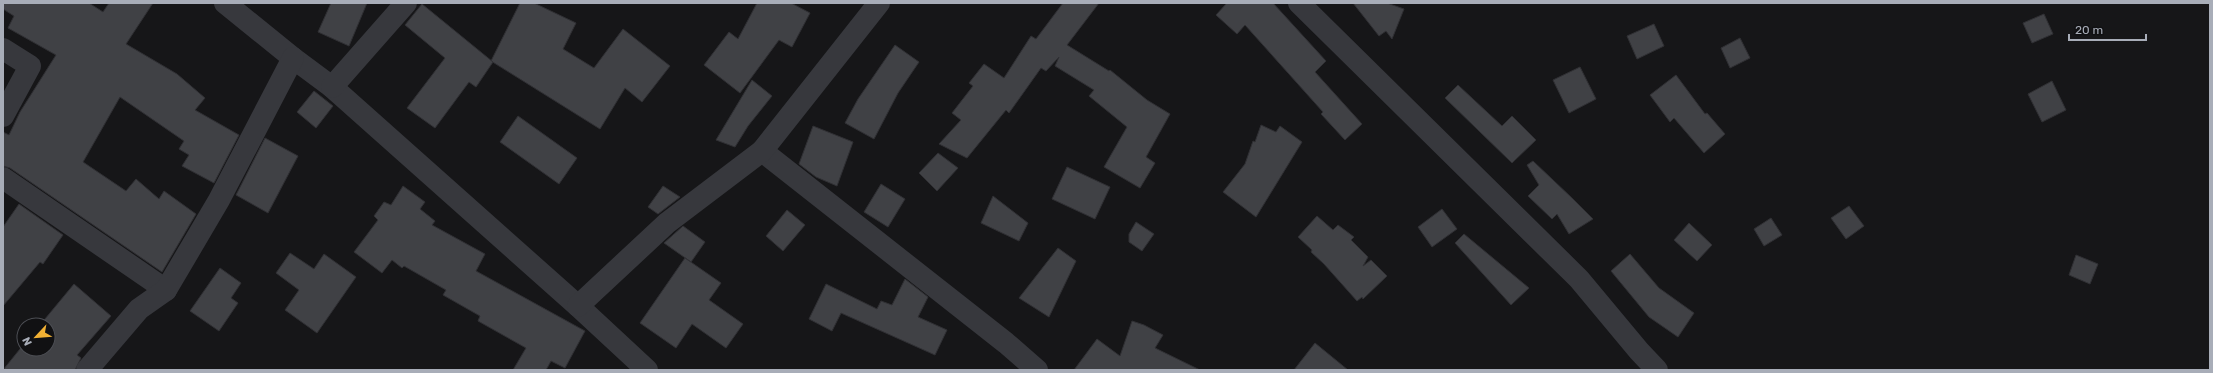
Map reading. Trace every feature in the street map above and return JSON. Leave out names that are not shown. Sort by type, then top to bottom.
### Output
[{"type":"street","points":[[225,3],[293,58],[332,87],[578,306],[647,370]]},
{"type":"street","points":[[332,87],[406,3]]},
{"type":"street","points":[[578,306],[667,223],[762,150],[879,3]]},
{"type":"street","points":[[1299,3],[1579,279],[1657,370]]},
{"type":"street","points":[[3,49],[30,66],[3,116]]},
{"type":"street","points":[[87,370],[138,309],[166,290],[219,200],[293,58]]},
{"type":"street","points":[[762,150],[1006,342],[1037,370]]},
{"type":"street","points":[[3,178],[166,290]]},
{"type":"building","points":[[3,3],[89,3],[103,12],[109,3],[153,3],[126,44],[177,74],[205,98],[195,110],[239,135],[214,183],[182,166],[189,155],[179,149],[184,141],[120,97],[83,162],[126,191],[136,179],[159,199],[164,191],[196,214],[162,272],[10,168],[3,166],[3,132],[9,135],[20,112],[56,55],[8,28],[14,16],[3,9]]},
{"type":"building","points":[[331,3],[367,3],[349,46],[318,32]]},
{"type":"building","points":[[520,3],[534,3],[576,23],[563,49],[594,68],[623,29],[670,66],[642,102],[625,88],[600,129],[491,61]]},
{"type":"building","points":[[757,3],[791,3],[810,13],[792,47],[779,40],[740,93],[704,65],[729,32],[738,39]]},
{"type":"building","points":[[1063,3],[1099,3],[1067,45],[1109,71],[1110,70],[1147,100],[1170,114],[1146,157],[1155,163],[1140,188],[1104,167],[1127,127],[1089,96],[1094,90],[1055,66],[1059,57],[1046,71],[1041,68],[1009,113],[1006,110],[967,158],[939,144],[961,120],[952,113],[973,86],[969,83],[984,64],[1004,78],[1031,36],[1036,39]]},
{"type":"building","points":[[1224,3],[1273,3],[1326,61],[1315,72],[1362,124],[1345,140],[1321,114],[1323,112],[1245,25],[1237,34],[1216,15],[1226,4]]},
{"type":"building","points":[[1353,3],[1387,3],[1404,9],[1392,39],[1386,31],[1379,36]]},
{"type":"building","points":[[422,4],[493,62],[476,87],[469,82],[435,128],[407,108],[445,58],[405,25]]},
{"type":"building","points":[[2044,14],[2053,34],[2032,43],[2023,23]]},
{"type":"building","points":[[1654,24],[1664,46],[1637,59],[1627,36]]},
{"type":"building","points":[[1740,38],[1750,58],[1730,68],[1721,48]]},
{"type":"building","points":[[895,45],[919,62],[898,93],[874,139],[845,123],[858,99]]},
{"type":"building","points":[[1580,67],[1596,99],[1569,113],[1553,80]]},
{"type":"building","points":[[1676,75],[1705,114],[1707,113],[1725,134],[1704,153],[1674,118],[1670,122],[1650,95]]},
{"type":"building","points":[[752,80],[772,96],[748,126],[735,147],[716,140]]},
{"type":"building","points":[[2052,81],[2066,110],[2042,122],[2028,94]]},
{"type":"building","points":[[1458,85],[1502,126],[1512,116],[1536,140],[1512,163],[1445,98]]},
{"type":"building","points":[[314,91],[333,106],[316,128],[297,112]]},
{"type":"building","points":[[518,116],[577,158],[559,184],[500,142]]},
{"type":"building","points":[[1261,125],[1276,132],[1280,126],[1302,142],[1256,217],[1223,192],[1245,164],[1253,141],[1255,142]]},
{"type":"building","points":[[813,126],[853,142],[837,186],[816,177],[799,164]]},
{"type":"building","points":[[265,138],[298,156],[268,213],[236,195]]},
{"type":"building","points":[[938,153],[958,168],[937,191],[919,173]]},
{"type":"building","points":[[1533,161],[1593,219],[1569,234],[1557,214],[1552,219],[1528,196],[1539,185],[1527,165]]},
{"type":"building","points":[[1067,167],[1110,187],[1095,219],[1052,199]]},
{"type":"building","points":[[881,184],[905,199],[888,227],[864,212]]},
{"type":"building","points":[[403,186],[425,202],[420,209],[435,221],[432,225],[485,254],[476,271],[585,331],[565,368],[551,361],[546,370],[513,370],[526,348],[478,321],[480,316],[443,295],[446,290],[404,266],[402,268],[392,260],[382,273],[354,252],[378,220],[374,216],[384,202],[391,205]]},
{"type":"building","points":[[663,186],[680,197],[658,214],[648,207]]},
{"type":"building","points":[[993,196],[1028,223],[1019,241],[981,223]]},
{"type":"building","points":[[19,204],[63,235],[43,264],[40,262],[3,306],[3,227]]},
{"type":"building","points":[[1849,206],[1864,226],[1846,239],[1831,218]]},
{"type":"building","points":[[1442,209],[1457,229],[1432,247],[1418,227]]},
{"type":"building","points":[[787,210],[805,225],[783,251],[766,236]]},
{"type":"building","points":[[1317,216],[1333,230],[1338,225],[1354,237],[1351,240],[1368,257],[1363,266],[1371,260],[1387,276],[1363,299],[1362,297],[1357,301],[1324,264],[1311,252],[1312,250],[1298,237]]},
{"type":"building","points":[[1771,218],[1782,235],[1764,246],[1754,229]]},
{"type":"building","points":[[1136,222],[1154,234],[1142,251],[1129,242],[1129,234]]},
{"type":"building","points":[[1689,223],[1712,245],[1697,261],[1674,240]]},
{"type":"building","points":[[683,226],[705,242],[691,262],[664,243]]},
{"type":"building","points":[[1464,234],[1529,288],[1511,305],[1455,243]]},
{"type":"building","points":[[1058,248],[1076,261],[1049,317],[1019,298]]},
{"type":"building","points":[[290,253],[314,269],[324,254],[356,277],[317,333],[285,310],[299,290],[276,273]]},
{"type":"building","points":[[1630,254],[1659,288],[1694,313],[1678,337],[1649,317],[1611,271]]},
{"type":"building","points":[[2076,255],[2098,264],[2090,284],[2069,275]]},
{"type":"building","points":[[685,258],[721,283],[709,300],[743,324],[726,348],[692,324],[676,348],[640,323]]},
{"type":"building","points":[[220,268],[241,283],[231,298],[238,303],[219,331],[190,311]]},
{"type":"building","points":[[905,279],[928,297],[918,317],[947,330],[935,355],[841,313],[832,331],[809,319],[826,284],[877,309],[881,301],[892,305]]},
{"type":"building","points":[[74,284],[111,316],[77,355],[81,358],[75,370],[3,370],[16,354],[16,357],[56,357],[56,317],[47,317]]},
{"type":"building","points":[[1132,321],[1144,325],[1163,335],[1155,348],[1200,370],[1074,370],[1097,339],[1120,356]]},
{"type":"building","points":[[1315,343],[1348,370],[1294,370]]}]
